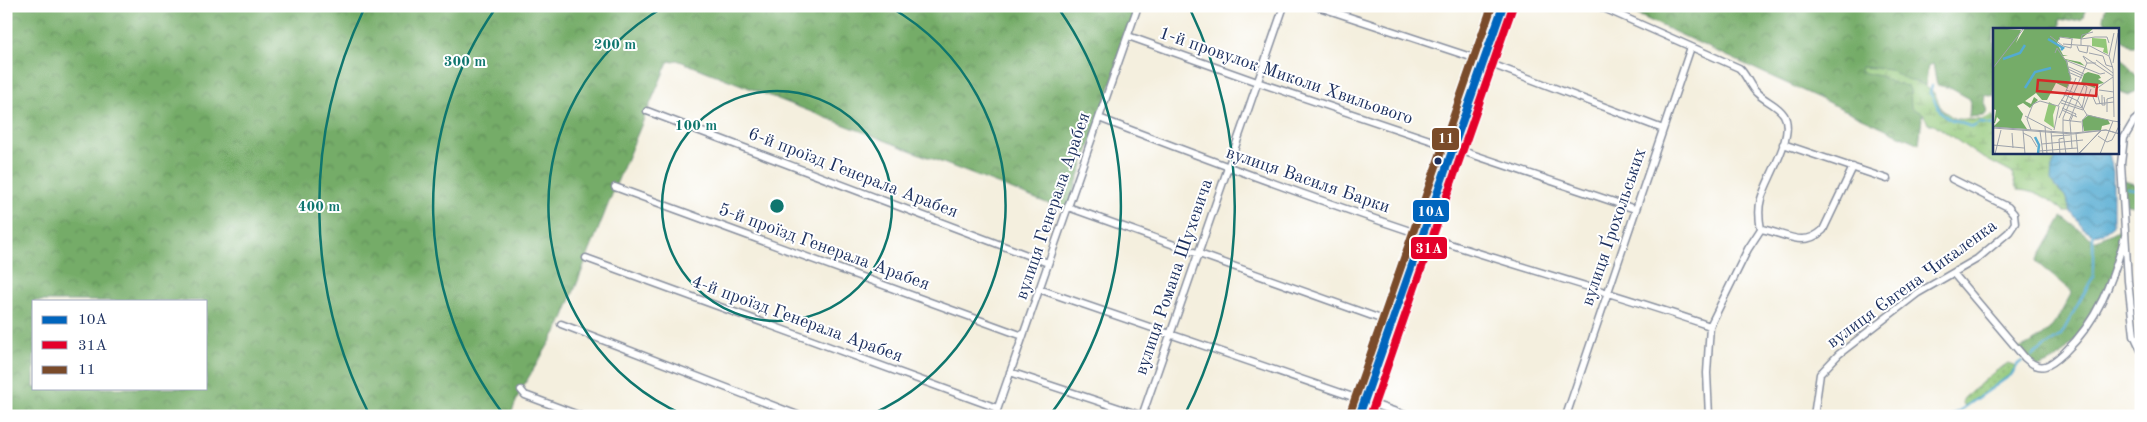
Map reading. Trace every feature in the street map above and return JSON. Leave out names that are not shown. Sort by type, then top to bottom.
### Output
[{"type":"street","name":"вулиця Генерала Арабея","points":[[995,416],[1138,6]]},
{"type":"street","name":"вулиця Романа Шухевича","points":[[1142,416],[1284,6]]},
{"type":"street","points":[[1316,6],[1483,61],[1663,129]]},
{"type":"street","points":[[1359,416],[1503,6]]},
{"type":"street","points":[[1599,6],[1743,72],[1755,92],[1780,110],[1787,124],[1783,144],[1761,199],[1759,211],[1761,229],[1748,249],[1710,326],[1706,373],[1709,416]]},
{"type":"street","name":"1-й провулок Миколи Хвильового","points":[[1128,36],[1453,149],[1635,209]]},
{"type":"street","name":"вулиця Ґрохольських","points":[[1566,416],[1691,47]]},
{"type":"street","name":"6-й проїзд Генерала Арабея","points":[[647,111],[1048,263]]},
{"type":"street","points":[[2141,115],[2129,128],[2122,149],[2121,180],[2134,335],[2141,350]]},
{"type":"street","name":"вулиця Василя Барки","points":[[1099,118],[1228,168],[1423,235],[1609,292],[1710,326]]},
{"type":"street","points":[[1783,144],[1887,179]]},
{"type":"street","points":[[1761,229],[1806,240],[1815,237],[1823,230],[1853,167]]},
{"type":"street","name":"вулиця Євгена Чикаленка","points":[[1814,416],[1820,374],[1839,354],[1918,293],[1954,274],[1977,259],[2009,232],[2015,223],[2014,214],[2008,207],[1952,179]]},
{"type":"street","name":"5-й проїзд Генерала Арабея","points":[[615,187],[1023,336]]},
{"type":"street","points":[[1068,208],[1392,323]]},
{"type":"street","points":[[1954,274],[2025,358],[2034,366],[2044,366],[2057,359],[2077,341],[2087,327],[2112,278],[2125,236]]},
{"type":"street","name":"4-й проїзд Генерала Арабея","points":[[586,258],[997,408]]},
{"type":"street","points":[[1039,289],[1408,416]]},
{"type":"street","points":[[561,324],[800,416]]},
{"type":"street","points":[[1010,372],[1142,416]]},
{"type":"street","points":[[521,390],[525,395],[581,416]]},
{"type":"green space","points":[[6,6],[1138,6],[1067,211],[677,60],[668,62],[615,187],[561,324],[521,390],[510,416],[6,416]]},
{"type":"green space","points":[[1618,6],[2085,6],[2082,19],[2071,21],[2060,19],[2060,28],[1993,28],[1993,97],[1986,95],[1985,103],[1988,111],[1984,116],[1969,117],[1970,99],[1950,88],[1937,85],[1933,64],[1928,66],[1919,144]]},
{"type":"green space","points":[[2106,6],[2141,6],[2139,46],[2131,46],[2120,38],[2120,28],[2108,28],[2103,18]]},
{"type":"green space","points":[[2120,56],[2141,80],[2141,92],[2137,91],[2128,95],[2120,92]]},
{"type":"green space","points":[[1861,67],[1890,69],[1906,80],[1921,83],[1935,94],[1941,109],[1955,119],[1983,120],[1992,115],[1993,154],[2059,154],[2052,168],[2056,188],[2065,196],[2071,212],[2065,212],[2038,194],[2018,190],[2012,173],[1976,154],[1934,124],[1928,124],[1924,114],[1911,108],[1908,86],[1895,84],[1880,76],[1860,72]]},
{"type":"green space","points":[[2121,180],[2141,186],[2141,202],[2138,207],[2122,204]]},
{"type":"green space","points":[[2062,217],[2095,241],[2124,227],[2115,270],[2087,327],[2057,359],[2038,367],[2019,349],[2046,333],[2057,320],[2072,292],[2036,262]]},
{"type":"green space","points":[[2008,363],[2016,366],[2011,375],[1965,406],[1962,402],[1964,398],[1993,373]]},
{"type":"water","points":[[2058,154],[2109,154],[2113,171],[2113,225],[2103,233],[2094,235],[2083,228],[2071,212],[2065,196],[2051,181],[2052,168]]},
{"type":"waterway","points":[[1932,86],[1930,93],[1941,111],[1948,118],[1973,127],[1980,123],[1993,125]]},
{"type":"waterway","points":[[2127,188],[2141,190]]},
{"type":"waterway","points":[[2032,356],[2061,335],[2093,277],[2093,233]]},
{"type":"waterway","points":[[1952,416],[2011,375],[2022,361]]},
{"type":"transit line","name":"11","points":[[1350,413],[1492,6]]},
{"type":"transit line","name":"10А","points":[[1359,416],[1503,6]]},
{"type":"transit line","name":"31А","points":[[1370,416],[1512,9]]}]
